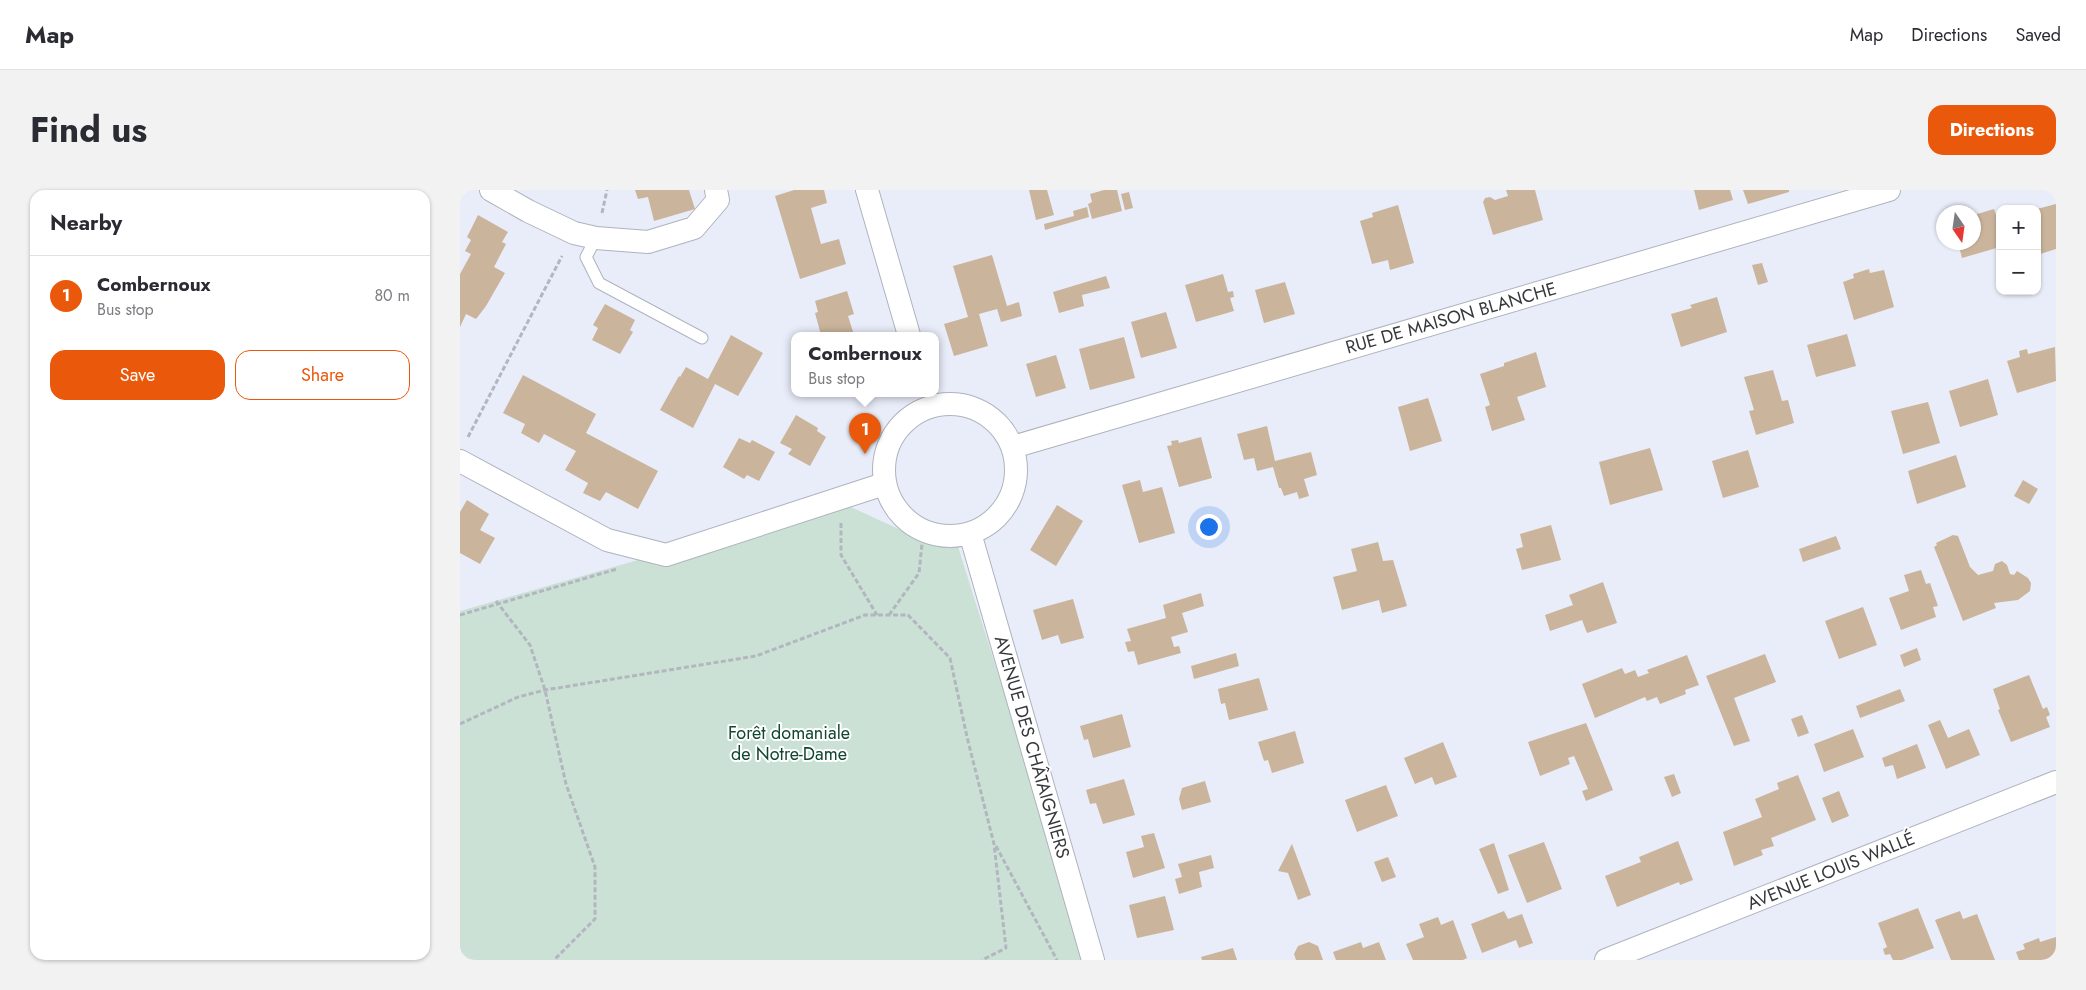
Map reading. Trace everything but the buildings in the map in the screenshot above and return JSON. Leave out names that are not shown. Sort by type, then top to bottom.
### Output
[{"type":"street","points":[[491,190],[528,211],[585,236],[648,242],[694,228],[718,200],[716,190]]},
{"type":"street","points":[[867,190],[908,332]]},
{"type":"street","name":"RUE DE MAISON BLANCHE","points":[[1012,447],[1890,190]]},
{"type":"street","points":[[928,400],[970,406],[988,415],[1002,429],[1012,447],[1017,467],[1014,489],[1004,508],[989,524],[970,533],[948,536],[926,533],[907,522],[892,505],[884,484],[883,465],[886,452],[897,428],[928,400]]},
{"type":"street","points":[[462,452],[607,540],[666,556],[884,484]]},
{"type":"street","name":"AVENUE DES CHÂTAIGNIERS","points":[[970,533],[1093,960]]},
{"type":"street","name":"AVENUE LOUIS WALLÉ","points":[[1606,960],[2056,782]]},
{"type":"lane","points":[[585,236],[586,257],[599,284],[702,338]]},
{"type":"path","points":[[462,452],[585,236]]},
{"type":"path","points":[[840,520],[841,555],[877,614]]},
{"type":"path","points":[[889,615],[919,574],[923,534]]},
{"type":"path","points":[[460,614],[619,569]]},
{"type":"path","points":[[497,602],[530,644],[545,690],[566,784],[595,867],[595,919],[554,960]]},
{"type":"path","points":[[460,724],[518,697],[545,690],[756,656],[865,615],[908,615],[950,658],[967,737],[994,844],[1006,948],[982,960]]},
{"type":"path","points":[[994,844],[1057,960]]},
{"type":"green space","name":"Forêt domaniale de Notre-Dame","points":[[840,502],[903,531],[956,540],[1088,960],[460,960],[460,611]]},
{"type":"place","name":"Combernoux","points":[[865,454]]}]
